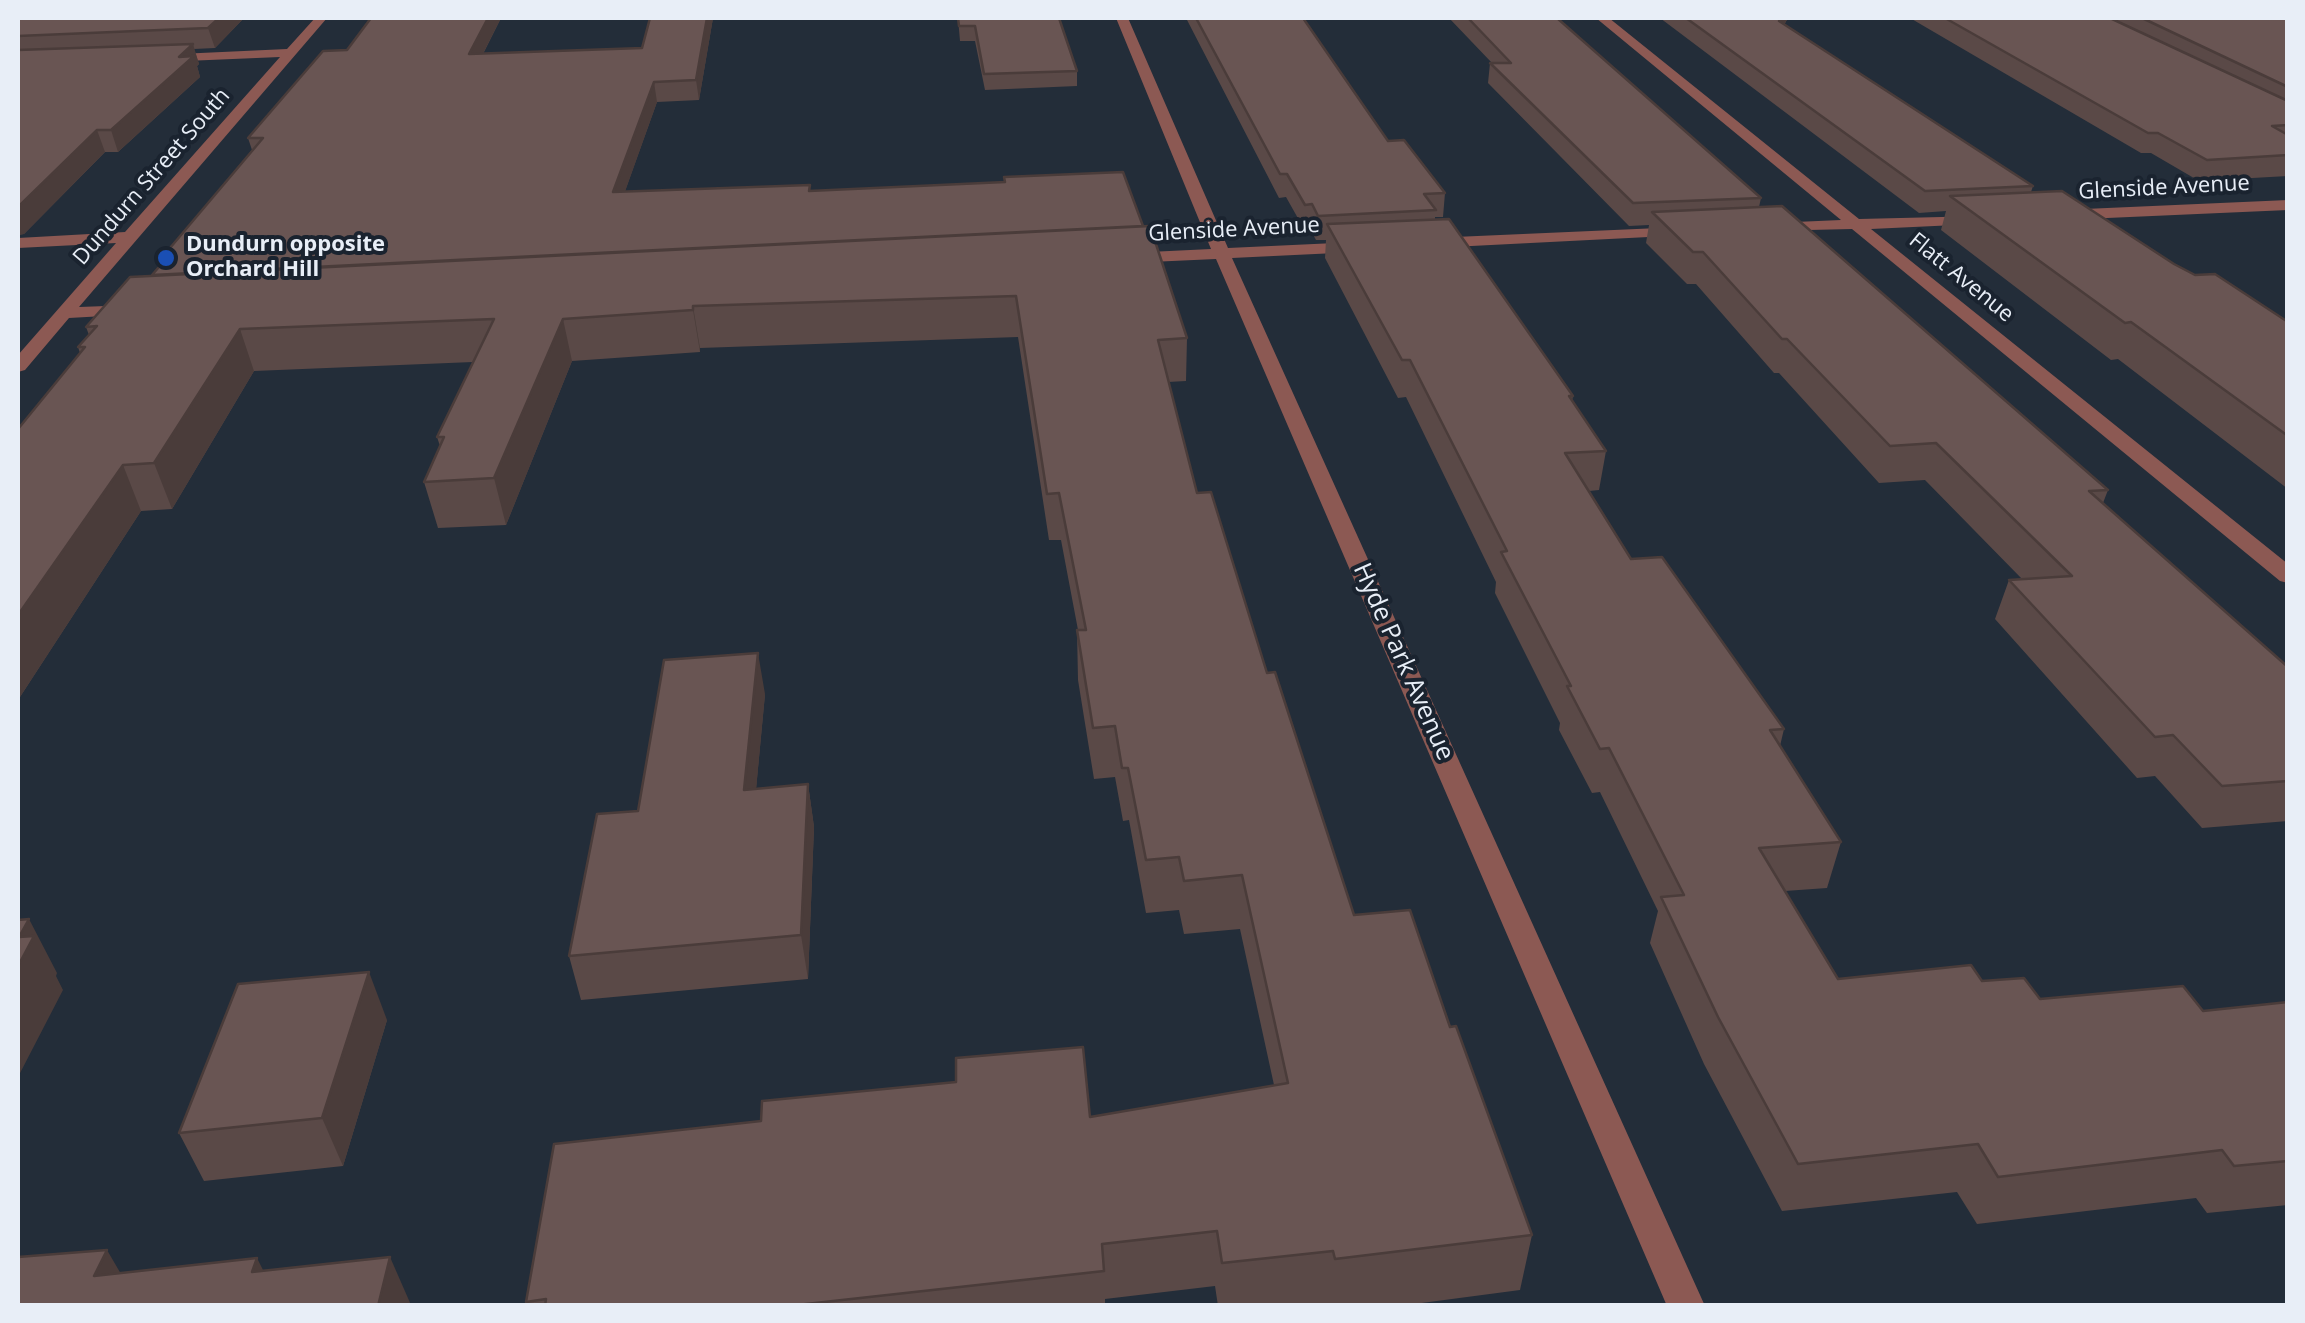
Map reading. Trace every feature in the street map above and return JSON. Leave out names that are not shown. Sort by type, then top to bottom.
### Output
[{"type":"street","name":"Dundurn Street South","points":[[18,366],[321,18]]},
{"type":"street","name":"Hyde Park Avenue","points":[[1122,18],[1686,1306]]},
{"type":"street","name":"Flatt Avenue","points":[[1602,18],[2288,576]]},
{"type":"street","points":[[154,58],[290,52]]},
{"type":"street","name":"Glenside Avenue","points":[[2052,215],[2288,204]]},
{"type":"street","points":[[1756,228],[1993,218]]},
{"type":"street","points":[[1418,244],[1696,231]]},
{"type":"street","points":[[18,243],[130,237]]},
{"type":"street","name":"Glenside Avenue","points":[[1103,259],[1379,246]]},
{"type":"street","points":[[64,313],[149,309]]},
{"type":"building","points":[[18,18],[219,18],[208,28],[18,36]]},
{"type":"building","points":[[371,18],[488,18],[469,54],[642,48],[650,18],[707,18],[696,80],[654,82],[613,192],[810,185],[809,191],[1123,172],[1143,226],[152,275],[165,260],[159,261],[263,138],[248,138],[323,51],[347,50]]},
{"type":"building","points":[[958,18],[1059,18],[1077,71],[984,74],[975,26],[959,26]]},
{"type":"building","points":[[1196,18],[1303,18],[1388,141],[1404,140],[1445,193],[1424,194],[1436,210],[1318,216],[1312,204],[1305,205],[1287,174],[1280,174]]},
{"type":"building","points":[[1468,18],[1557,18],[1761,198],[1633,203],[1490,63],[1511,63]]},
{"type":"building","points":[[1686,18],[1781,18],[1779,21],[2033,186],[1925,191]]},
{"type":"building","points":[[1945,18],[2110,18],[2288,101],[2288,125],[2272,126],[2288,135],[2288,155],[2207,160],[2158,133],[2148,133]]},
{"type":"building","points":[[2142,18],[2288,18],[2288,87]]},
{"type":"building","points":[[193,44],[179,57],[194,56],[111,130],[97,130],[18,207],[18,50]]},
{"type":"building","points":[[2062,191],[2174,264],[2195,275],[2215,274],[2288,322],[2288,436],[1950,196]]},
{"type":"building","points":[[1782,206],[2108,490],[2089,491],[2288,667],[2288,781],[2222,786],[2173,735],[2155,737],[2009,580],[2072,576],[1936,443],[1890,446],[1787,339],[1782,339],[1703,252],[1693,252],[1652,212]]},
{"type":"building","points":[[1449,219],[1573,396],[1569,396],[1606,451],[1565,453],[1631,559],[1662,557],[1784,729],[1770,730],[1841,842],[1759,848],[1838,979],[1971,965],[1982,981],[2024,978],[2040,999],[2183,986],[2203,1011],[2288,1002],[2288,1161],[2234,1166],[2222,1150],[1998,1177],[1978,1144],[1798,1164],[1718,1017],[1661,897],[1684,895],[1609,748],[1600,749],[1567,686],[1571,686],[1501,552],[1507,551],[1410,360],[1402,360],[1327,224]]},
{"type":"building","points":[[1150,226],[1187,338],[1158,340],[1197,493],[1211,492],[1267,673],[1275,672],[1354,915],[1410,910],[1450,1027],[1456,1026],[1532,1235],[1335,1259],[1333,1251],[1222,1263],[1217,1231],[1102,1244],[1104,1271],[788,1306],[545,1306],[546,1299],[526,1302],[554,1144],[761,1121],[762,1101],[956,1082],[956,1058],[1083,1047],[1090,1117],[1288,1083],[1242,875],[1184,881],[1179,857],[1146,860],[1128,768],[1122,768],[1115,726],[1093,728],[1077,630],[1086,630],[1059,493],[1047,494],[1016,296],[693,306],[693,310],[563,319],[494,478],[424,482],[444,437],[437,437],[494,319],[240,329],[154,463],[123,465],[18,615],[18,429],[85,347],[78,347],[97,326],[86,327],[130,277]]},
{"type":"building","points":[[758,653],[744,790],[808,784],[801,935],[569,956],[597,814],[638,811],[664,660]]},
{"type":"building","points":[[29,919],[19,937],[34,936],[18,966],[18,920]]},
{"type":"building","points":[[369,972],[322,1118],[179,1133],[238,984]]},
{"type":"building","points":[[107,1250],[94,1276],[257,1258],[252,1272],[390,1257],[378,1306],[18,1306],[18,1257]]},
{"type":"place","name":"Dundurn opposite Orchard Hill","points":[[166,258]]}]
